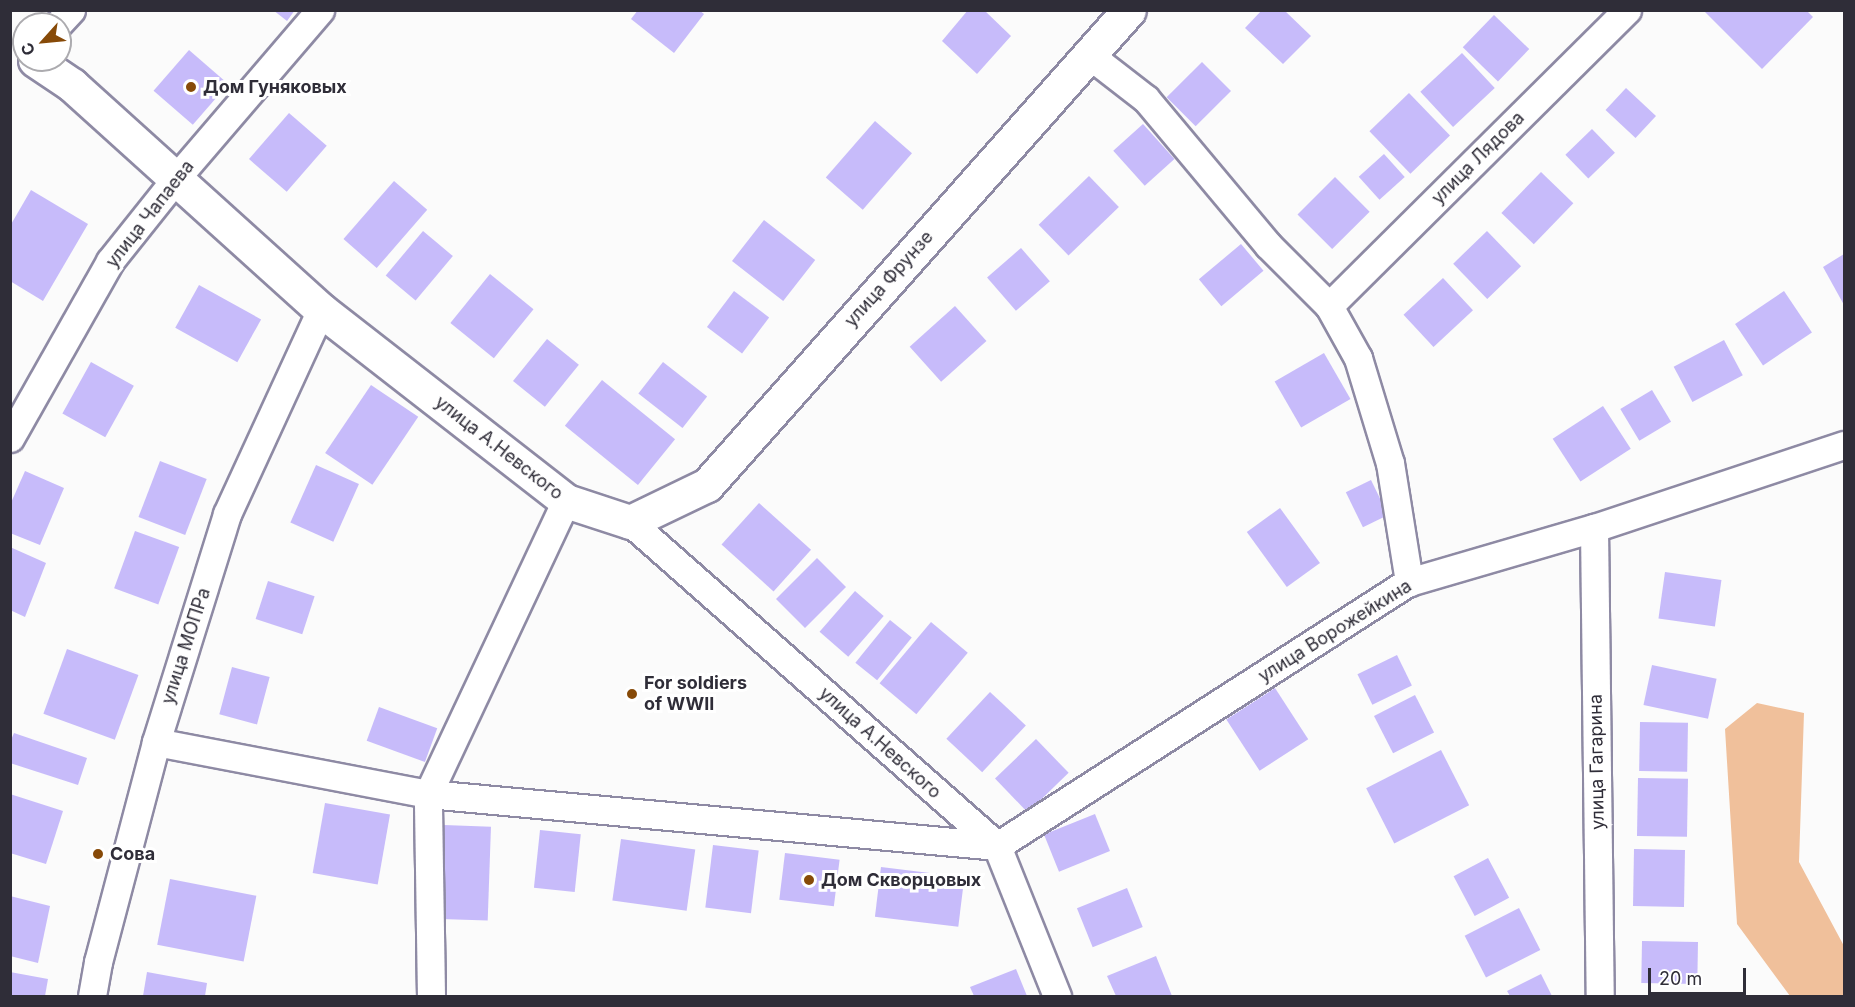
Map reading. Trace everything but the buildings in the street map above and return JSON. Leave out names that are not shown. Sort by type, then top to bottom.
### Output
[{"type":"street","name":"улица Чапаева","points":[[10,438],[110,261],[177,177],[320,10]]},
{"type":"street","name":"улица Фрунзе","points":[[630,522],[707,485],[1129,10]]},
{"type":"street","name":"улица Лядова","points":[[1329,306],[1627,10]]},
{"type":"street","points":[[1089,54],[1146,99],[1268,245],[1329,306],[1358,358],[1390,463],[1409,582]]},
{"type":"street","name":"улица А.Невского","points":[[52,72],[72,86],[177,177],[321,310],[566,501],[630,522],[997,846],[1058,996]]},
{"type":"street","name":"улица МОПРа","points":[[92,996],[98,962],[156,742],[227,514],[321,310]]},
{"type":"street","name":"улица Ворожейкина","points":[[997,846],[1409,582],[1594,528],[1845,445]]},
{"type":"street","points":[[431,996],[428,794],[566,501]]},
{"type":"street","name":"улица Гагарина","points":[[1594,528],[1599,996]]},
{"type":"street","points":[[156,742],[428,794],[997,846]]},
{"type":"shaded area","points":[[1757,703],[1804,713],[1799,862],[1844,946],[1844,996],[1790,996],[1737,924],[1725,729]]},
{"type":"place","name":"Дом Гуняковых","points":[[191,87]]},
{"type":"place","name":"For soldiers of WWII","points":[[632,694]]},
{"type":"place","name":"Сова","points":[[98,854]]},
{"type":"place","name":"Дом Скворцовых","points":[[809,880]]}]
